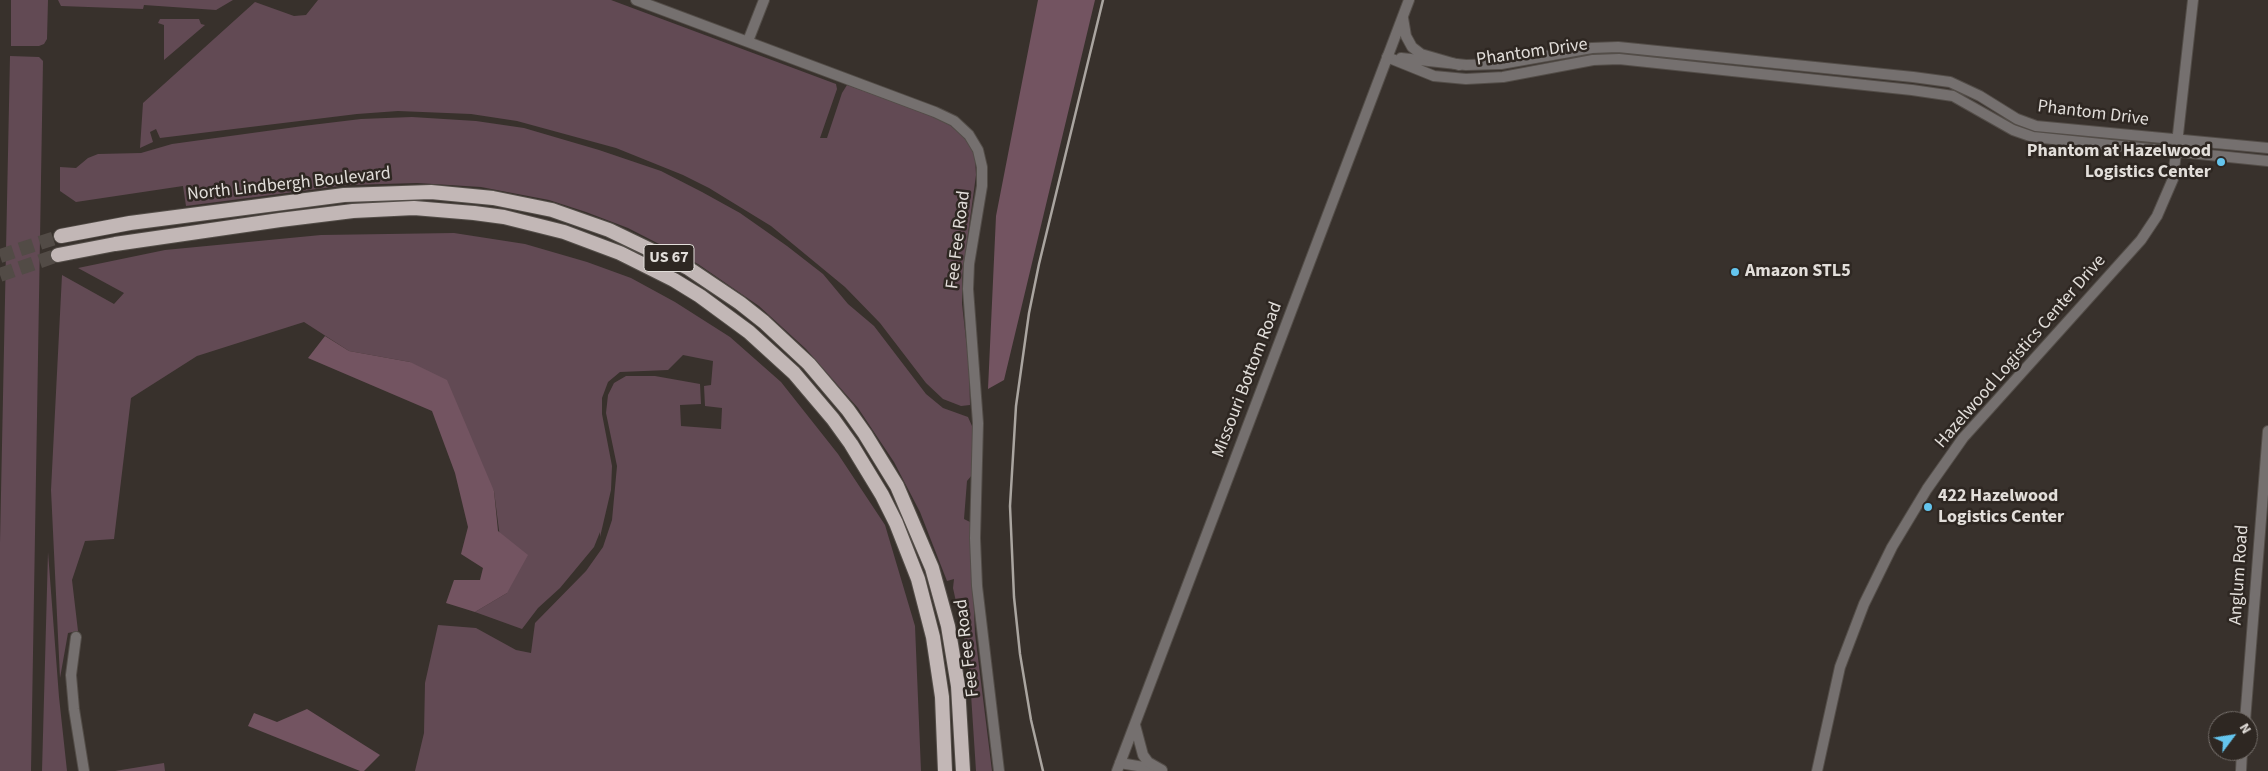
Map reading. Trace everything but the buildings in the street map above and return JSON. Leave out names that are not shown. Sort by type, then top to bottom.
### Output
[{"type":"highway","name":"North Lindbergh Boulevard","points":[[62,236],[130,223],[344,194],[431,192],[493,198],[561,213],[616,233],[688,268],[740,303],[764,322],[808,364],[848,410],[897,486],[932,568],[948,626],[958,686],[963,771]]},
{"type":"highway","name":"North Lindbergh Boulevard","points":[[58,255],[123,243],[298,218],[353,211],[414,208],[482,214],[564,232],[620,253],[674,280],[743,327],[794,373],[833,419],[851,444],[882,495],[896,523],[918,579],[933,637],[942,697],[945,771]]},
{"type":"street","name":"Fee Fee Road","points":[[636,0],[748,41],[954,121],[969,135],[978,150],[982,168],[982,186],[969,264],[968,289],[978,423],[975,538],[977,586],[999,771]]},
{"type":"street","points":[[748,41],[764,0]]},
{"type":"street","name":"Missouri Bottom Road","points":[[1119,767],[1409,0]]},
{"type":"street","points":[[2176,152],[2193,0]]},
{"type":"street","points":[[1402,16],[1406,36],[1412,48],[1421,54],[1459,64]]},
{"type":"street","name":"Phantom Drive","points":[[1387,57],[1459,64],[1501,64],[1592,48],[1618,47],[1913,77],[1950,82],[1980,96],[2017,119],[2036,126],[2268,148]]},
{"type":"street","name":"Phantom Drive","points":[[1387,57],[1434,76],[1466,79],[1503,78],[1593,60],[1619,59],[1912,90],[1953,96],[2013,130],[2033,137],[2268,161]]},
{"type":"street","name":"Hazelwood Logistics Center Drive","points":[[1817,771],[1840,668],[1864,604],[1892,547],[1927,489],[1963,438],[2141,240],[2158,216],[2174,179],[2176,152]]},
{"type":"street","name":"Anglum Road","points":[[2246,711],[2268,431]]},
{"type":"street","points":[[76,637],[71,675],[74,709],[84,771]]},
{"type":"street","points":[[1135,724],[1142,755],[1148,762],[1163,771]]},
{"type":"street","points":[[1119,767],[1163,771]]},
{"type":"shaded area","points":[[11,0],[48,0],[47,39],[44,44],[39,46],[11,46]]},
{"type":"shaded area","points":[[58,0],[233,0],[216,10],[144,5],[143,9],[61,6]]},
{"type":"shaded area","points":[[318,0],[611,0],[836,84],[837,89],[820,138],[827,138],[842,93],[847,85],[929,114],[947,123],[960,133],[970,145],[975,156],[976,175],[962,278],[962,304],[969,366],[970,405],[961,406],[943,399],[926,383],[880,323],[845,287],[771,226],[709,188],[683,175],[616,148],[517,121],[471,114],[398,111],[357,114],[160,138],[156,129],[150,132],[153,142],[140,148],[143,103],[255,2],[294,16],[306,15]]},
{"type":"shaded area","points":[[1038,0],[1095,0],[1004,380],[988,389],[996,216]]},
{"type":"shaded area","points":[[160,19],[199,19],[201,24],[205,25],[164,60],[164,25],[158,23]]},
{"type":"shaded area","points":[[10,56],[39,57],[43,61],[31,771],[0,771],[0,542]]},
{"type":"shaded area","points":[[412,117],[476,121],[524,128],[661,171],[702,192],[740,213],[823,274],[848,304],[874,326],[926,394],[943,408],[968,417],[972,426],[972,475],[967,481],[964,519],[970,522],[975,634],[992,771],[976,771],[967,652],[953,588],[954,579],[947,581],[920,512],[894,462],[858,408],[806,349],[759,306],[698,264],[628,228],[586,212],[549,200],[481,187],[417,183],[348,185],[186,206],[183,186],[76,202],[60,191],[60,167],[76,168],[88,158],[98,154],[141,153],[172,144],[303,126],[361,119]]},
{"type":"shaded area","points":[[454,233],[525,244],[587,262],[631,278],[675,302],[730,337],[781,382],[838,454],[885,525],[915,626],[921,771],[415,771],[424,733],[425,683],[438,625],[476,628],[516,650],[531,653],[535,623],[586,571],[603,547],[612,520],[617,466],[606,413],[608,395],[614,383],[626,376],[655,376],[700,384],[701,404],[680,405],[681,426],[721,429],[722,408],[705,406],[704,386],[711,385],[713,361],[683,355],[668,370],[620,372],[608,382],[602,398],[602,414],[612,466],[611,490],[600,537],[600,532],[594,547],[560,588],[538,608],[522,629],[475,612],[507,593],[494,491],[410,362],[349,351],[304,322],[197,356],[131,398],[114,539],[85,541],[72,580],[78,631],[68,633],[60,678],[51,490],[62,275],[114,304],[124,293],[78,268],[165,250],[321,235]]},
{"type":"shaded area","points":[[325,336],[349,351],[410,362],[447,380],[494,491],[498,531],[528,555],[507,593],[475,612],[446,603],[454,580],[480,580],[483,568],[461,554],[468,527],[455,473],[432,411],[308,358]]},
{"type":"shaded area","points":[[48,552],[59,697],[67,771],[42,771]]},
{"type":"shaded area","points":[[307,709],[380,755],[364,771],[360,771],[248,726],[254,713],[277,722]]},
{"type":"shaded area","points":[[164,763],[165,771],[115,771]]},
{"type":"tunnel","points":[[0,256],[61,236]]},
{"type":"tunnel","points":[[0,275],[58,255]]},
{"type":"railway","points":[[1043,771],[1031,720],[1020,654],[1014,597],[1010,506],[1016,406],[1029,313],[1039,264],[1103,0]]},
{"type":"place","name":"Phantom at Hazelwood Logistics Center","points":[[2221,162]]},
{"type":"place","name":"Amazon STL5","points":[[1735,272]]},
{"type":"place","name":"422 Hazelwood Logistics Center","points":[[1928,507]]}]
